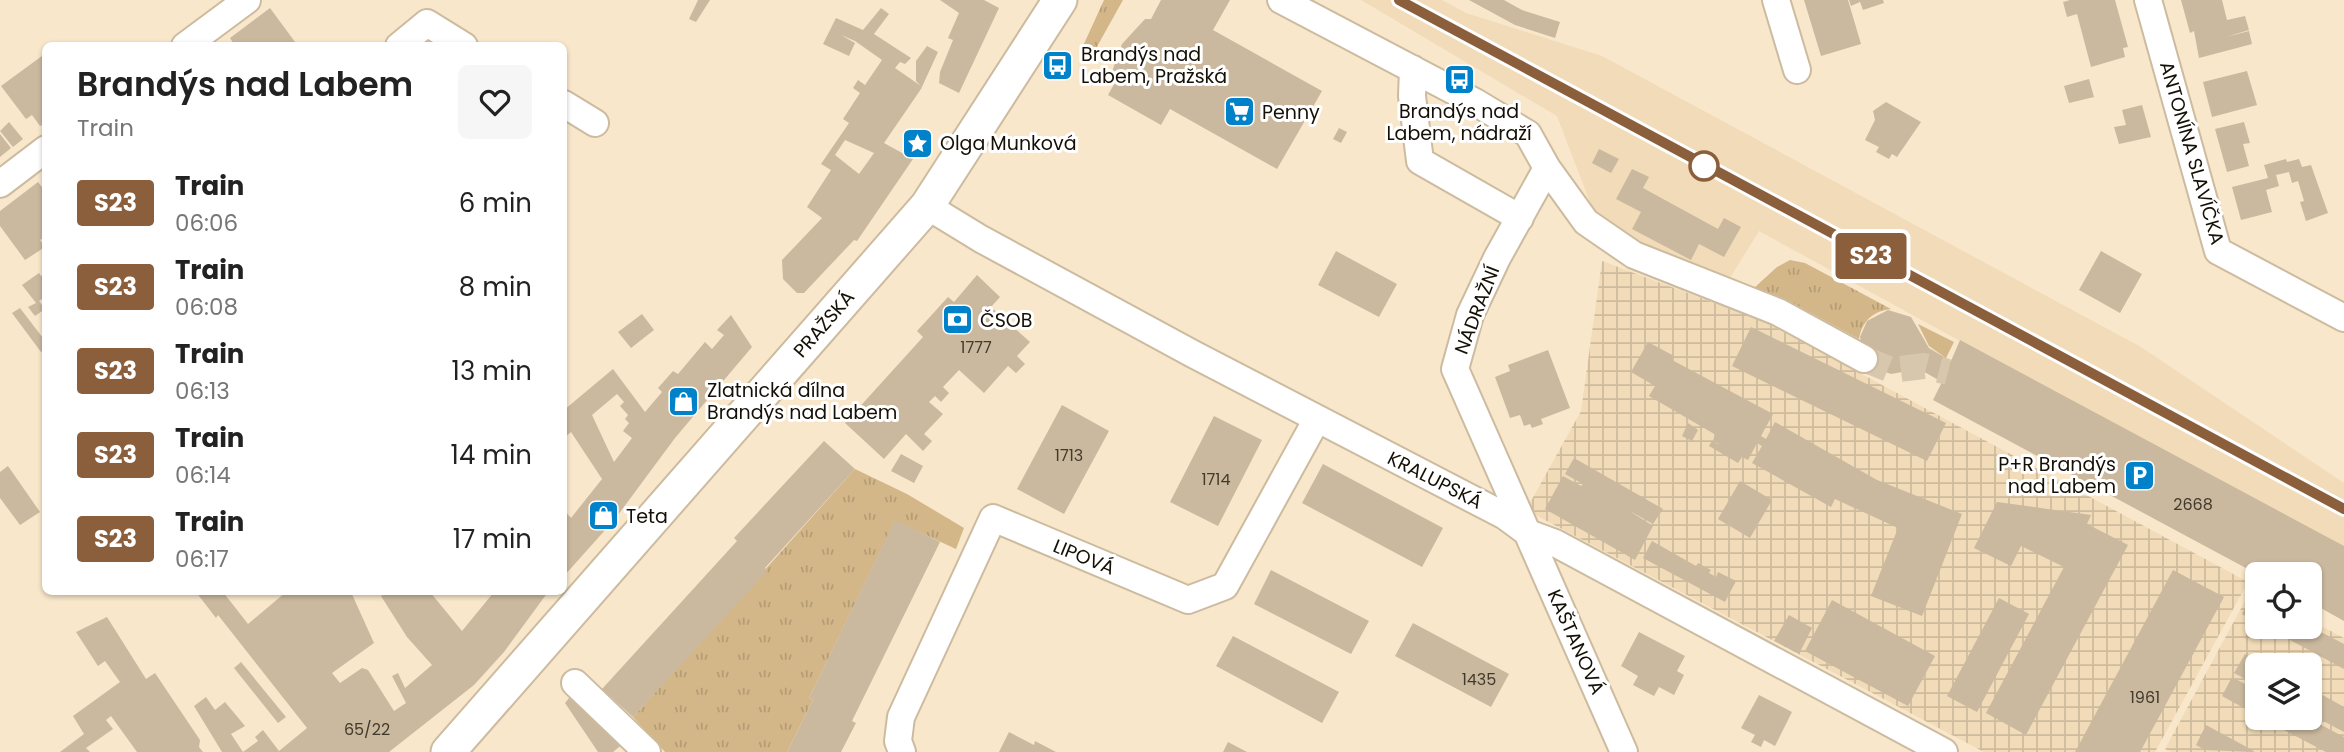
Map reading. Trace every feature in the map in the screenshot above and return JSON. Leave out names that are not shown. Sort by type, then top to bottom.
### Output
[{"type":"main road","name":"PRAŽSKÁ","points":[[448,752],[927,206],[1060,0]]},
{"type":"street","points":[[191,42],[247,0]]},
{"type":"street","points":[[1281,0],[1413,69],[1528,134],[1547,168],[1586,222],[1634,255],[1778,312],[1864,359]]},
{"type":"street","points":[[1776,0],[1797,70]]},
{"type":"street","name":"ANTONÍNA SLAVÍČKA","points":[[2148,0],[2218,251],[2344,318]]},
{"type":"street","points":[[404,42],[427,23],[458,42]]},
{"type":"street","points":[[1413,69],[1412,96],[1420,161],[1520,218]]},
{"type":"street","points":[[567,106],[595,123]]},
{"type":"street","points":[[0,184],[42,152]]},
{"type":"street","name":"NÁDRAŽNÍ","points":[[1528,533],[1455,369],[1471,315],[1497,258],[1547,168]]},
{"type":"street","name":"KRALUPSKÁ","points":[[927,206],[981,239],[1317,419],[1505,516],[1528,533],[1555,543],[1944,752]]},
{"type":"street","name":"LIPOVÁ","points":[[900,747],[901,717],[993,518],[1188,600],[1225,586],[1317,419]]},
{"type":"street","name":"KAŠTANOVÁ","points":[[1528,533],[1624,752]]},
{"type":"street","points":[[575,683],[647,752]]},
{"type":"shaded area","points":[[1361,0],[1442,0],[1466,13],[1602,56],[2141,347],[2344,483],[2344,551],[1759,231],[1725,286],[1596,218],[1557,116]]},
{"type":"shaded area","points":[[1602,261],[1765,322],[2245,580],[2245,587],[2155,752],[1984,752],[1526,510],[1581,411]]},
{"type":"shaded area","points":[[2245,601],[2245,639],[2322,639],[2322,626],[2344,638],[2344,752],[2171,752],[2165,749]]},
{"type":"green space","points":[[1104,0],[1123,0],[1094,52],[1086,53],[1082,48]]},
{"type":"green space","points":[[1790,260],[1805,263],[1891,309],[1869,318],[1859,339],[1785,299],[1754,288],[1777,267]]},
{"type":"green space","points":[[1918,324],[1954,342],[1946,358],[1929,346]]},
{"type":"green space","points":[[855,469],[907,494],[964,528],[956,549],[895,521],[809,698],[813,700],[787,752],[665,752],[633,717]]},
{"type":"building","points":[[698,0],[710,0],[696,22],[689,19]]},
{"type":"building","points":[[940,0],[984,0],[999,8],[959,93],[939,83],[940,72],[953,40],[948,38],[959,13]]},
{"type":"building","points":[[1161,0],[1230,0],[1213,30],[1322,91],[1277,169],[1170,109],[1161,125],[1108,95],[1117,79],[1113,76],[1113,69],[1122,44],[1145,19],[1151,19]]},
{"type":"building","points":[[1469,0],[1504,0],[1522,10],[1560,22],[1555,38],[1515,25]]},
{"type":"building","points":[[1804,0],[1848,0],[1861,44],[1821,56]]},
{"type":"building","points":[[1849,0],[1883,0],[1884,3],[1863,10],[1860,2],[1851,6]]},
{"type":"building","points":[[2115,0],[2128,47],[2123,48],[2125,57],[2091,67],[2077,14],[2067,17],[2063,2]]},
{"type":"building","points":[[2181,0],[2222,0],[2227,20],[2245,16],[2249,30],[2226,37],[2249,31],[2252,44],[2199,58],[2194,31],[2190,33]]},
{"type":"building","points":[[270,8],[295,42],[232,42],[230,38]]},
{"type":"building","points":[[881,8],[889,14],[874,34],[911,58],[905,64],[900,62],[895,68],[921,86],[916,81],[916,61],[927,46],[938,52],[921,89],[884,143],[913,159],[857,241],[854,240],[804,293],[797,293],[783,279],[782,260],[822,218],[807,207],[831,170],[821,164],[849,123],[843,119],[860,93],[853,88],[858,80],[865,85],[882,60],[855,41],[841,35],[855,43],[849,56],[823,44],[836,18],[863,30]],"holes":[[[845,140],[874,153],[859,174],[835,155]]]},
{"type":"building","points":[[42,56],[42,125],[40,126],[32,115],[26,119],[1,86]]},
{"type":"building","points":[[2247,71],[2257,105],[2212,117],[2203,82]]},
{"type":"building","points":[[2089,79],[2094,97],[2069,103],[2064,86]]},
{"type":"building","points":[[1886,102],[1921,122],[1897,157],[1892,154],[1889,159],[1876,152],[1879,147],[1865,140],[1875,120],[1873,111]]},
{"type":"building","points":[[2142,105],[2151,137],[2119,144],[2114,127],[2126,125],[2122,110]]},
{"type":"building","points":[[9,122],[23,139],[13,147],[0,131]]},
{"type":"building","points":[[2244,122],[2250,143],[2243,144],[2249,166],[2227,172],[2215,129]]},
{"type":"building","points":[[1339,128],[1347,132],[1341,143],[1333,139]]},
{"type":"building","points":[[0,134],[11,148],[0,157]]},
{"type":"building","points":[[1599,149],[1619,159],[1611,173],[1592,163]]},
{"type":"building","points":[[2286,159],[2287,162],[2299,159],[2302,167],[2311,165],[2328,213],[2306,221],[2300,202],[2304,201],[2298,181],[2292,183],[2289,172],[2276,175],[2279,186],[2266,190],[2272,212],[2241,220],[2232,187],[2268,178],[2264,165]]},
{"type":"building","points":[[1632,169],[1649,177],[1643,188],[1718,229],[1724,218],[1741,227],[1724,257],[1699,244],[1691,260],[1632,229],[1641,212],[1616,199]]},
{"type":"building","points":[[38,182],[42,187],[42,249],[25,260],[0,226],[0,211]]},
{"type":"building","points":[[1336,251],[1397,284],[1379,317],[1318,285]]},
{"type":"building","points":[[2101,251],[2142,274],[2120,313],[2079,290]]},
{"type":"building","points":[[39,273],[42,275],[42,299],[39,301],[42,311],[35,316],[28,307],[36,303],[22,285]]},
{"type":"building","points":[[977,275],[1000,297],[991,307],[1030,342],[1017,356],[1025,364],[1016,373],[1008,366],[984,393],[959,370],[943,387],[949,393],[941,402],[935,396],[929,402],[943,414],[924,434],[932,441],[923,451],[906,434],[884,459],[845,423],[923,337],[917,331],[948,297],[954,302]]},
{"type":"building","points":[[20,308],[42,337],[42,351],[41,352],[12,313]]},
{"type":"building","name":"P+R Brandýs nad Labem","points":[[1888,310],[1911,317],[1929,348],[1951,361],[1960,340],[2344,546],[2344,621],[2322,609],[2322,562],[2245,562],[2245,568],[1933,400],[1942,382],[1919,369],[1891,374],[1874,368],[1865,360],[1860,337],[1867,321]]},
{"type":"building","points":[[642,314],[654,330],[631,348],[618,332]]},
{"type":"building","points":[[731,315],[752,347],[675,438],[615,519],[567,573],[567,513],[571,518],[602,479],[571,432],[567,435],[567,407],[613,369],[645,412],[662,392],[658,388],[673,371],[678,374],[705,342],[712,349],[724,335],[717,330]],"holes":[[[617,394],[624,402],[620,406],[628,415],[625,419],[629,423],[623,431],[632,438],[614,462],[592,415]]]},
{"type":"building","points":[[1751,327],[1946,423],[1927,461],[1732,366]]},
{"type":"building","points":[[1648,342],[1674,356],[1672,360],[1773,414],[1761,436],[1766,439],[1775,422],[1877,480],[1962,514],[1922,616],[1871,596],[1898,528],[1835,499],[1831,507],[1752,463],[1762,446],[1757,443],[1748,460],[1742,457],[1738,463],[1709,446],[1712,441],[1720,445],[1713,440],[1716,435],[1649,396],[1655,386],[1631,372]]},
{"type":"building","points":[[1548,350],[1570,408],[1541,419],[1543,424],[1532,428],[1530,424],[1524,426],[1520,415],[1510,418],[1495,377],[1510,371],[1508,365]]},
{"type":"building","points":[[1062,405],[1109,431],[1064,514],[1017,489]]},
{"type":"building","points":[[1214,416],[1262,440],[1218,526],[1170,502]]},
{"type":"building","points":[[1688,423],[1698,430],[1692,441],[1682,436]]},
{"type":"building","points":[[824,441],[855,469],[765,568],[767,571],[633,717],[602,689],[737,541],[734,538]]},
{"type":"building","points":[[901,454],[923,466],[914,483],[891,471]]},
{"type":"building","points":[[1574,458],[1663,509],[1653,524],[1628,510],[1653,526],[1635,560],[1545,509],[1563,476],[1581,486],[1583,484],[1565,474]]},
{"type":"building","points":[[1323,464],[1443,528],[1422,567],[1302,503]]},
{"type":"building","points":[[8,466],[40,512],[20,525],[0,498],[0,472]]},
{"type":"building","points":[[1740,481],[1772,500],[1750,538],[1718,519]]},
{"type":"building","points":[[1997,502],[2091,515],[2087,524],[2128,545],[2026,735],[1986,713],[2064,567],[2021,546],[2011,566],[1974,548]]},
{"type":"building","points":[[895,520],[940,542],[852,721],[856,723],[841,752],[787,752],[813,700],[809,698]]},
{"type":"building","points":[[1652,541],[1696,566],[1698,563],[1711,570],[1709,573],[1716,577],[1718,572],[1736,581],[1725,602],[1643,558]]},
{"type":"building","points":[[1271,570],[1369,621],[1351,654],[1254,604]]},
{"type":"building","points":[[2173,570],[2224,597],[2140,752],[2075,752]]},
{"type":"building","points":[[198,595],[225,595],[248,624],[282,595],[352,595],[374,643],[332,673],[340,683],[362,668],[368,670],[394,711],[406,703],[392,676],[398,673],[405,688],[432,665],[407,637],[381,596],[432,595],[462,631],[492,595],[546,595],[504,652],[474,685],[389,752],[243,752],[258,741],[255,737],[263,730],[279,751],[307,728],[218,615],[216,618]]},
{"type":"building","points":[[1999,598],[2029,614],[1977,712],[1947,696]]},
{"type":"building","points":[[1832,600],[1935,656],[1908,706],[1805,651]]},
{"type":"building","points":[[1789,615],[1812,628],[1799,654],[1774,641]]},
{"type":"building","points":[[107,617],[146,679],[155,673],[200,740],[199,747],[203,752],[137,752],[111,716],[106,720],[113,729],[86,748],[90,752],[60,752],[84,734],[73,716],[120,682],[105,661],[98,666],[76,632]]},
{"type":"building","points":[[1413,623],[1509,674],[1491,707],[1395,656]]},
{"type":"building","points":[[1639,632],[1685,656],[1677,671],[1684,675],[1674,695],[1659,687],[1654,696],[1633,685],[1638,676],[1621,666]]},
{"type":"building","points":[[2322,633],[2344,644],[2344,669],[2322,657],[2322,653],[2314,653],[2288,639],[2322,639]]},
{"type":"building","points":[[1233,636],[1339,692],[1322,723],[1216,666]]},
{"type":"building","points":[[2245,654],[2245,679],[2234,673]]},
{"type":"building","points":[[241,662],[286,717],[278,723],[234,668]]},
{"type":"building","points":[[2232,677],[2245,684],[2245,709],[2222,696]]},
{"type":"building","points":[[1759,695],[1792,712],[1775,746],[1764,740],[1761,747],[1751,742],[1755,735],[1741,728]]},
{"type":"building","points":[[2322,695],[2344,707],[2344,732],[2322,720]]},
{"type":"building","points":[[206,697],[215,710],[225,702],[245,726],[231,734],[243,752],[222,752],[194,706]]},
{"type":"building","points":[[569,698],[575,698],[624,743],[613,752],[598,752],[565,703]]},
{"type":"building","points":[[2206,725],[2255,752],[2205,750],[2196,745]]},
{"type":"building","points":[[2322,725],[2344,737],[2344,752],[2326,752],[2284,730],[2322,730]]},
{"type":"building","points":[[1009,732],[1034,745],[1035,741],[1056,752],[999,752]]},
{"type":"building","points":[[1228,742],[1247,752],[1223,752]]},
{"type":"tunnel","points":[[1864,359],[1891,370],[1924,366],[1948,372]]},
{"type":"railway","points":[[1399,0],[2344,509]]},
{"type":"train","name":"S23","points":[[1399,0],[2344,509]]},
{"type":"place","name":"Brandýs nad Labem, Pražská","points":[[1058,65]]},
{"type":"place","name":"Brandýs nad Labem, nádraží","points":[[1459,80]]},
{"type":"place","name":"Penny","points":[[1239,112]]},
{"type":"place","name":"Olga Munková","points":[[917,143]]},
{"type":"place","name":"ČSOB","points":[[957,320]]},
{"type":"place","name":"Zlatnická dílna Brandýs nad Labem","points":[[684,401]]},
{"type":"place","name":"P+R Brandýs nad Labem","points":[[2139,475]]},
{"type":"place","name":"Teta","points":[[603,516]]}]
